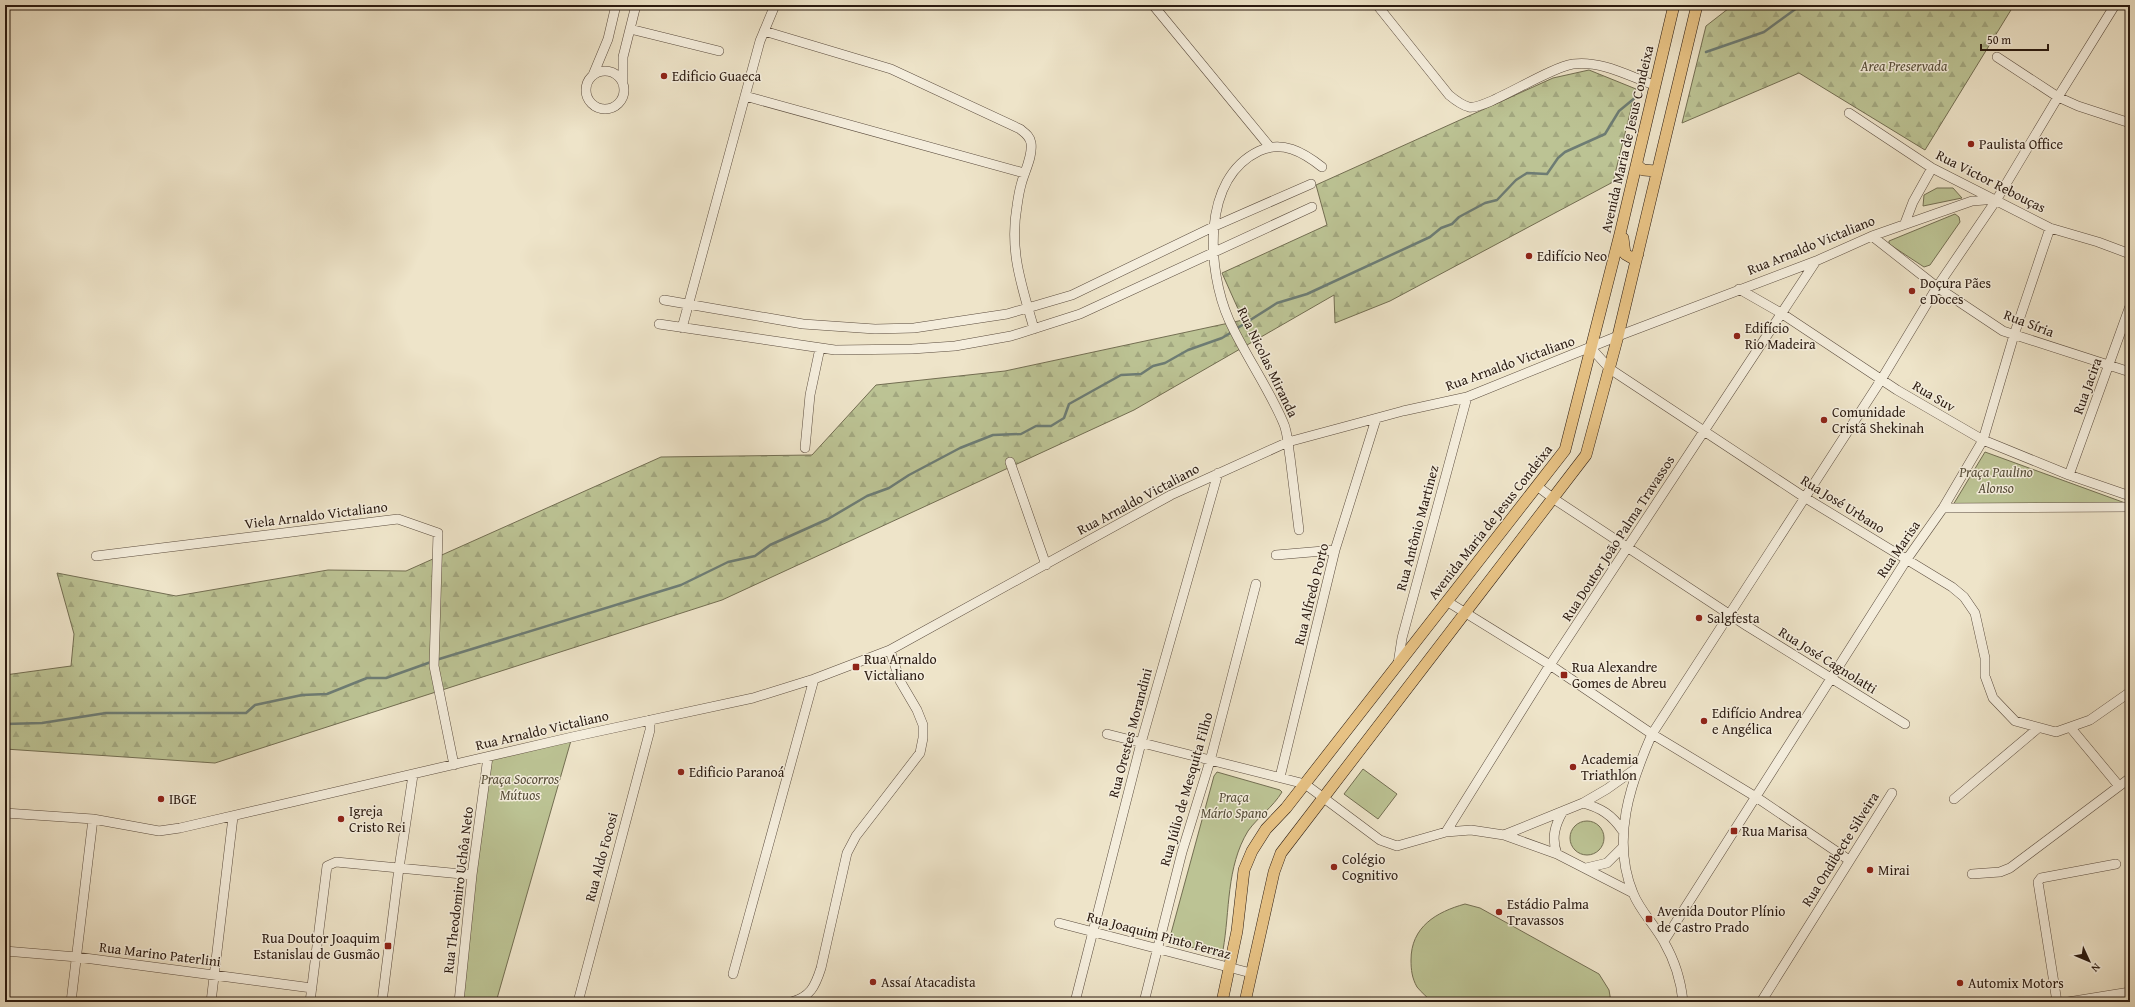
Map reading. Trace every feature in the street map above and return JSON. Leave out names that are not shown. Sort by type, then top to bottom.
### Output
[{"type":"main road","name":"Avenida Maria de Jesus Condeixa","points":[[1222,1002],[1236,931],[1241,884],[1244,870],[1252,851],[1266,829],[1286,808],[1305,784],[1565,450],[1620,234],[1674,5]]},
{"type":"main road","points":[[1245,1002],[1274,872],[1281,853],[1464,612],[1554,499],[1586,455],[1610,369],[1638,254],[1656,171],[1697,5]]},
{"type":"main road","points":[[1636,165],[1643,170],[1656,171]]},
{"type":"main road","points":[[1620,234],[1624,240],[1625,254],[1632,258],[1638,254]]},
{"type":"street","points":[[616,5],[608,39],[593,75],[586,86],[588,99],[592,105],[604,110],[617,106],[622,101],[624,95],[623,57],[636,5]]},
{"type":"street","points":[[682,328],[745,96],[764,31],[775,5]]},
{"type":"street","points":[[1153,5],[1268,146],[1289,148],[1308,156],[1322,167]]},
{"type":"street","points":[[1378,5],[1448,95],[1458,103],[1470,108],[1482,105],[1545,74],[1571,64],[1588,63],[1605,67],[1654,85]]},
{"type":"street","points":[[1683,1002],[1679,973],[1664,941],[1633,893],[1622,848],[1622,830],[1638,767],[1652,734],[1881,380],[1937,287],[1997,199],[2115,5]]},
{"type":"street","points":[[630,29],[720,51]]},
{"type":"street","points":[[764,31],[891,69],[1020,129],[1028,135],[1031,143],[1030,154],[1024,173],[1014,219],[1013,246],[1019,280],[1034,329]]},
{"type":"street","points":[[1997,57],[2058,97],[2078,106],[2130,123]]},
{"type":"street","points":[[593,75],[598,72],[610,71],[620,77],[623,82]]},
{"type":"street","points":[[745,96],[1024,173]]},
{"type":"street","name":"Rua Victor Rebouças","points":[[1849,113],[1932,168],[1997,199],[2050,228],[2098,242],[2130,254]]},
{"type":"street","name":"Rua Nicolas Miranda","points":[[1268,146],[1247,157],[1232,171],[1219,198],[1215,226],[1214,252],[1217,278],[1229,318],[1284,423],[1288,442],[1299,530]]},
{"type":"street","points":[[1905,223],[1913,202],[1932,168]]},
{"type":"street","points":[[664,300],[803,324],[875,329],[914,328],[1007,314],[1072,295],[1215,226],[1311,184]]},
{"type":"street","name":"Rua Arnaldo Victaliano","points":[[5,813],[93,819],[159,831],[180,828],[292,801],[753,698],[814,679],[890,650],[1171,495],[1288,442],[1468,397],[1618,336],[1816,261],[1905,223],[1972,201],[1997,199]]},
{"type":"street","points":[[659,324],[820,348],[871,350],[954,346],[1012,336],[1080,314],[1312,207]]},
{"type":"street","name":"Rua Marisa","points":[[1664,941],[1907,559],[1943,508],[1983,440],[2014,335],[2050,228]]},
{"type":"street","name":"Rua Síria","points":[[1872,236],[1937,287],[2003,331],[2130,372]]},
{"type":"street","name":"Rua Doutor João Palma Travassos","points":[[1446,832],[1550,665],[1629,548],[1816,261]]},
{"type":"street","name":"Rua Suv","points":[[1739,289],[1781,313],[1881,380],[1983,440],[2069,475],[2130,496]]},
{"type":"street","name":"Rua Jacira","points":[[2069,475],[2110,365],[2130,306]]},
{"type":"street","points":[[805,448],[810,395],[820,348]]},
{"type":"street","name":"Rua José Urbano","points":[[1591,348],[1610,369],[1804,497],[1952,587],[1964,597],[1975,613],[1985,658],[1985,676],[1993,698],[2015,721],[2037,729],[2056,732],[2090,720],[2128,697]]},
{"type":"street","name":"Rua Antônio Martinez","points":[[1397,667],[1402,638],[1468,397]]},
{"type":"street","name":"Rua Alfredo Porto","points":[[1280,777],[1336,550],[1376,419]]},
{"type":"street","points":[[1010,462],[1046,565]]},
{"type":"street","name":"Rua Orestes Morandini","points":[[1075,1002],[1141,743],[1218,473]]},
{"type":"street","name":"Rua José Cagnolatti","points":[[1537,486],[1554,499],[1729,614],[1905,724]]},
{"type":"street","points":[[1943,508],[2130,507]]},
{"type":"street","name":"Viela Arnaldo Victaliano","points":[[96,556],[398,519],[438,533],[434,661],[454,765]]},
{"type":"street","points":[[1276,555],[1336,550]]},
{"type":"street","name":"Rua Júlio de Mesquita Filho","points":[[1144,1002],[1182,852],[1210,760],[1256,584]]},
{"type":"street","points":[[1448,602],[1550,665],[1652,734],[1756,797],[1848,860]]},
{"type":"street","points":[[791,1002],[802,999],[809,994],[815,986],[821,968],[847,853],[856,836],[920,753],[923,738],[923,724],[917,710],[900,681],[890,650]]},
{"type":"street","points":[[733,974],[814,679]]},
{"type":"street","name":"Rua Aldo Focosi","points":[[578,1002],[650,730],[650,720]]},
{"type":"street","points":[[2070,727],[2119,786]]},
{"type":"street","points":[[1954,799],[2037,729]]},
{"type":"street","points":[[1107,734],[1305,784],[1380,840],[1397,846],[1446,832],[1471,830],[1504,835],[1557,854],[1633,893]]},
{"type":"street","name":"Rua Theodomiro Uchôa Neto","points":[[459,1002],[472,875],[488,757]]},
{"type":"street","points":[[1504,835],[1583,803],[1607,789],[1638,767]]},
{"type":"street","points":[[382,1002],[399,868],[413,775]]},
{"type":"street","points":[[1972,874],[2000,872],[2010,868],[2130,778]]},
{"type":"street","name":"Rua Ondibecte Silveira","points":[[1761,1002],[1848,860],[1892,793]]},
{"type":"street","points":[[1583,803],[1606,812],[1615,819],[1622,830]]},
{"type":"street","points":[[1557,854],[1553,837],[1556,823],[1563,811]]},
{"type":"street","points":[[211,1002],[233,816]]},
{"type":"street","points":[[71,1002],[93,819]]},
{"type":"street","points":[[1586,868],[1607,863],[1622,848]]},
{"type":"street","points":[[310,1002],[326,866],[336,862],[472,875]]},
{"type":"street","points":[[2057,1002],[2038,882],[2041,878],[2116,864]]},
{"type":"street","name":"Rua Joaquim Pinto Ferraz","points":[[1059,923],[1229,969],[1251,973]]},
{"type":"street","name":"Rua Marino Paterlini","points":[[5,951],[77,957],[312,988]]},
{"type":"street","points":[[2068,1002],[2130,992]]},
{"type":"green space","name":"Area Preservada","points":[[1733,5],[2014,5],[1925,150],[1799,73],[1682,123],[1706,26]]},
{"type":"green space","points":[[1589,70],[1636,89],[1613,182],[1390,301],[1335,323],[1334,295],[1134,410],[722,600],[215,763],[5,749],[5,675],[71,666],[74,634],[57,573],[176,596],[328,570],[406,571],[661,457],[812,455],[876,385],[1005,371],[1243,320],[1222,273],[1327,225],[1316,185],[1553,78]]},
{"type":"green space","points":[[1937,188],[1953,188],[1962,198],[1923,206],[1924,195]]},
{"type":"green space","points":[[1955,214],[1959,217],[1960,222],[1930,265],[1924,267],[1889,244],[1889,241]]},
{"type":"green space","name":"Praça Paulino Alonso","points":[[1985,452],[2128,504],[1953,505]]},
{"type":"green space","name":"Praça Socorros Mútuos","points":[[572,737],[496,1002],[473,1002],[459,998],[488,757]]},
{"type":"green space","points":[[1363,769],[1397,794],[1378,819],[1344,794]]},
{"type":"green space","name":"Praça Mário Spano","points":[[1217,772],[1280,790],[1282,792],[1248,831],[1241,845],[1232,874],[1222,955],[1173,942],[1170,937],[1214,776]]},
{"type":"green space","points":[[1584,821],[1590,821],[1599,826],[1603,832],[1603,844],[1599,850],[1590,855],[1584,855],[1575,850],[1570,841],[1570,835],[1575,826]]},
{"type":"green space","points":[[1465,904],[1480,908],[1599,974],[1609,990],[1611,1002],[1432,1002],[1417,987],[1413,977],[1411,960],[1415,938],[1420,930],[1435,917],[1444,911]]},
{"type":"waterway","points":[[1706,52],[1764,32],[1801,5]]},
{"type":"waterway","points":[[1236,329],[1277,303],[1307,294],[1430,237],[1441,228],[1452,224],[1459,217],[1485,203],[1497,200],[1516,180],[1527,173],[1547,174],[1558,158],[1565,152],[1605,134],[1619,111],[1636,97]]},
{"type":"waterway","points":[[436,660],[681,585],[728,562],[755,556],[770,545],[828,519],[867,496],[889,488],[909,475],[960,448],[993,435],[1021,434],[1036,426],[1051,426],[1064,418],[1069,404],[1121,375],[1141,374],[1153,366],[1165,363],[1188,350],[1222,338],[1232,332]]},
{"type":"waterway","points":[[5,724],[42,723],[106,713],[246,713],[255,705],[302,695],[327,694],[367,678],[386,678],[431,662]]},
{"type":"place","name":"Edificio Guaeca","points":[[664,76]]},
{"type":"place","name":"Paulista Office","points":[[1971,144]]},
{"type":"place","name":"Edifício Neo","points":[[1529,256]]},
{"type":"place","name":"Doçura Pães e Doces","points":[[1912,291]]},
{"type":"place","name":"Edifício Rio Madeira","points":[[1737,336]]},
{"type":"place","name":"Comunidade Cristã Shekinah","points":[[1824,420]]},
{"type":"place","name":"Salgfesta","points":[[1699,618]]},
{"type":"place","name":"Rua Arnaldo Victaliano","points":[[856,667]]},
{"type":"place","name":"Rua Alexandre Gomes de Abreu","points":[[1564,675]]},
{"type":"place","name":"Edifício Andrea e Angélica","points":[[1704,721]]},
{"type":"place","name":"Academia Triathlon","points":[[1573,767]]},
{"type":"place","name":"Edificio Paranoá","points":[[681,772]]},
{"type":"place","name":"IBGE","points":[[161,799]]},
{"type":"place","name":"Igreja Cristo Rei","points":[[341,819]]},
{"type":"place","name":"Rua Marisa","points":[[1734,831]]},
{"type":"place","name":"Colégio Cognitivo","points":[[1334,867]]},
{"type":"place","name":"Mirai","points":[[1870,870]]},
{"type":"place","name":"Estádio Palma Travassos","points":[[1499,912]]},
{"type":"place","name":"Avenida Doutor Plínio de Castro Prado","points":[[1649,919]]},
{"type":"place","name":"Rua Doutor Joaquim Estanislau de Gusmão","points":[[388,946]]},
{"type":"place","name":"Assaí Atacadista","points":[[873,982]]},
{"type":"place","name":"Automix Motors","points":[[1960,983]]}]
